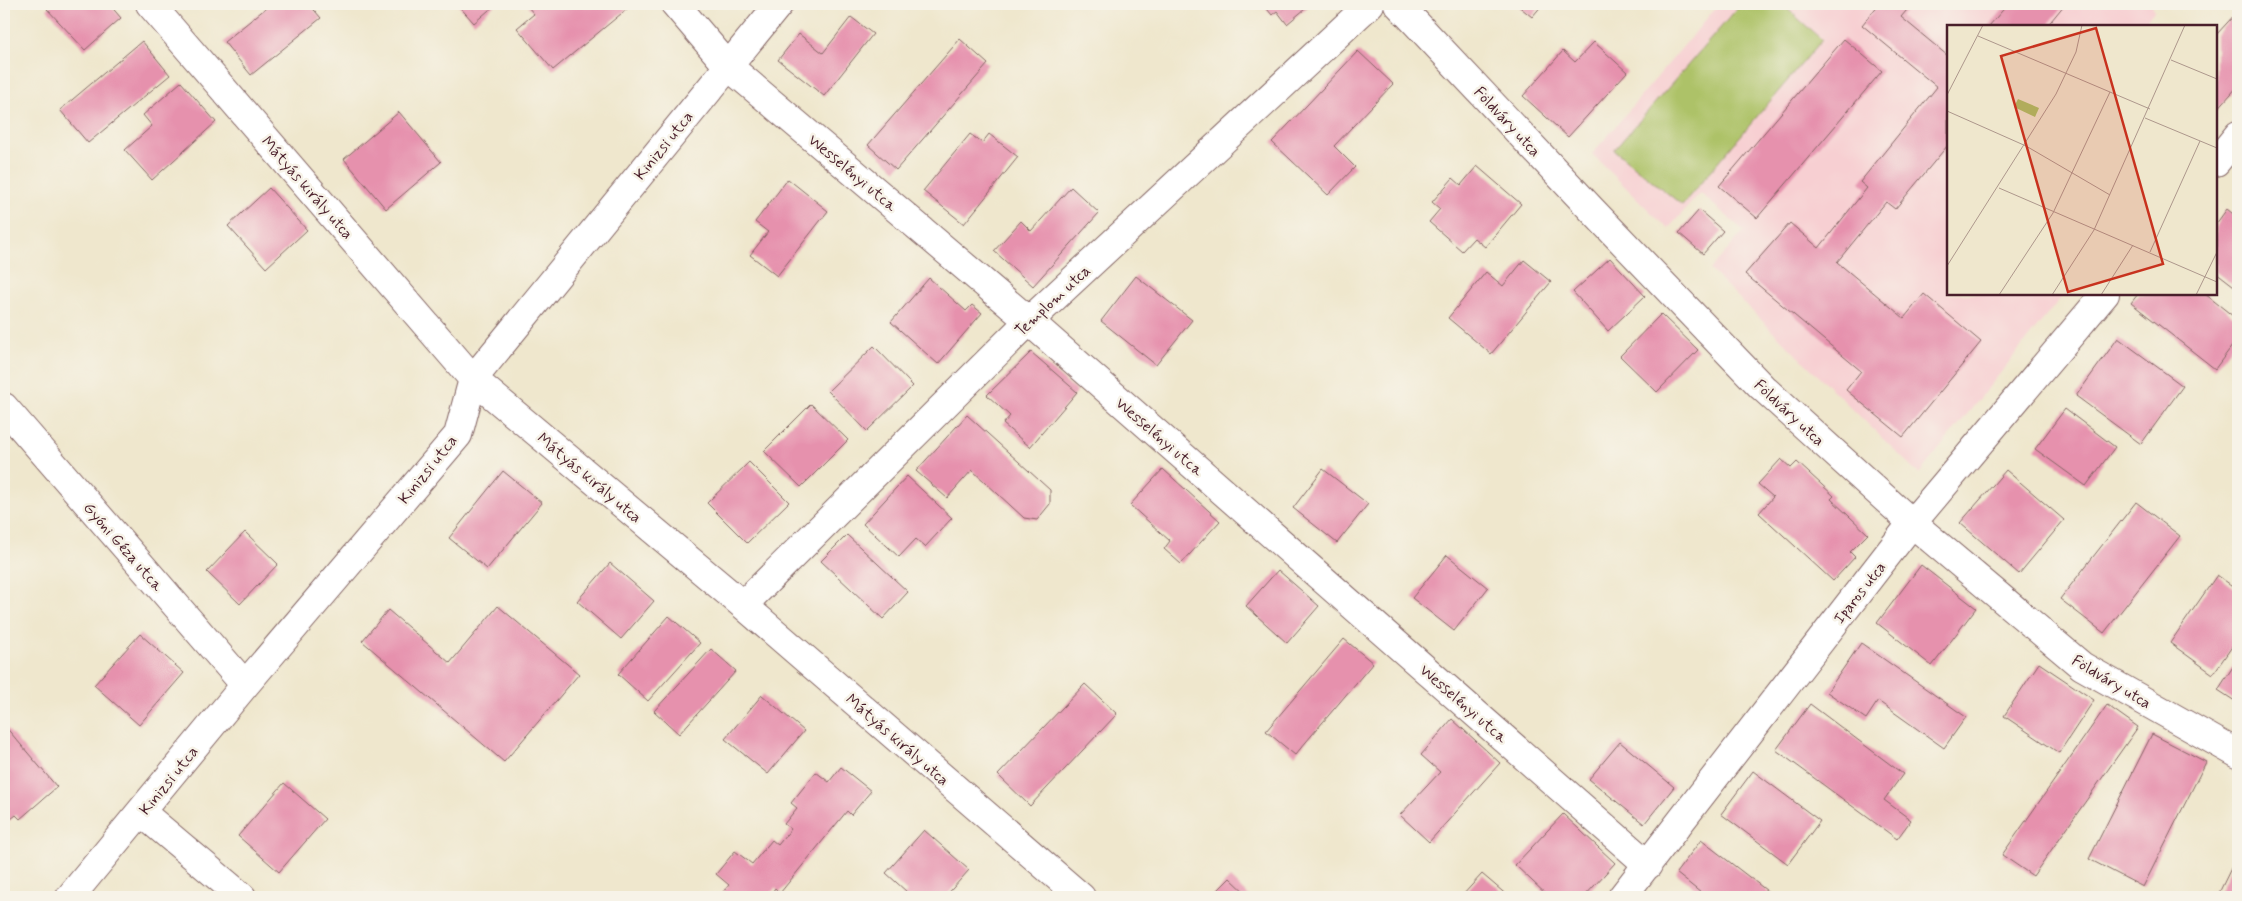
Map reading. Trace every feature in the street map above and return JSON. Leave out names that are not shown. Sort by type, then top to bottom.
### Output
[{"type":"street","name":"Mátyás király utca","points":[[150,4],[473,379],[743,605],[1082,897]]},
{"type":"street","name":"Wesselényi utca","points":[[675,4],[727,66],[1029,321],[1648,865]]},
{"type":"street","name":"Kinizsi utca","points":[[70,897],[244,685],[458,435],[473,379],[779,4]]},
{"type":"street","name":"Templom utca","points":[[743,605],[1029,321],[1370,4]]},
{"type":"street","name":"Földváry utca","points":[[1398,4],[1762,387],[1912,523],[2082,666],[2238,754]]},
{"type":"street","points":[[2217,161],[2238,135]]},
{"type":"street","name":"Iparos utca","points":[[1622,897],[1912,523],[2104,295]]},
{"type":"street","name":"Gyóni Géza utca","points":[[4,407],[244,685]]},
{"type":"street","points":[[141,812],[242,897]]},
{"type":"shaded area","points":[[1719,4],[2152,4],[2154,11],[2143,25],[1947,25],[1947,295],[2063,295],[1919,474],[1710,270],[1744,231],[1700,193],[1668,229],[1592,154]]},
{"type":"green space","points":[[1741,4],[1782,4],[1822,40],[1682,205],[1614,150]]},
{"type":"building","points":[[52,4],[109,4],[121,18],[85,50],[47,9]]},
{"type":"building","points":[[271,4],[309,4],[321,18],[251,75],[224,42]]},
{"type":"building","points":[[457,4],[496,4],[474,23]]},
{"type":"building","points":[[532,4],[633,4],[553,70],[517,28],[534,14],[528,7]]},
{"type":"building","points":[[1263,4],[1311,4],[1287,24],[1277,11],[1272,15]]},
{"type":"building","points":[[1516,4],[1543,4],[1532,17]]},
{"type":"building","points":[[1879,4],[1912,4],[1901,17],[1947,55],[1947,146],[1895,209],[1886,202],[1837,262],[1904,318],[1924,294],[1981,342],[1903,437],[1846,390],[1861,371],[1745,274],[1790,223],[1819,248],[1867,188],[1860,182],[1937,87],[1862,25]]},
{"type":"building","points":[[2008,4],[2065,4],[2048,25],[1990,25]]},
{"type":"building","points":[[2238,11],[2238,86],[2217,110],[2217,34]]},
{"type":"building","points":[[851,17],[873,34],[824,96],[778,60],[799,34],[823,53]]},
{"type":"building","points":[[960,39],[988,64],[896,170],[868,145]]},
{"type":"building","points":[[1844,39],[1882,71],[1757,218],[1719,186]]},
{"type":"building","points":[[142,41],[170,75],[88,143],[60,110]]},
{"type":"building","points":[[1594,42],[1627,72],[1568,137],[1523,96],[1563,51],[1575,62]]},
{"type":"building","points":[[1358,51],[1393,84],[1334,146],[1355,167],[1328,195],[1272,142]]},
{"type":"building","points":[[181,82],[216,122],[152,180],[125,150],[152,126],[143,115]]},
{"type":"building","points":[[399,112],[441,162],[386,209],[344,159]]},
{"type":"building","points":[[970,134],[982,143],[989,134],[1018,157],[964,224],[923,191]]},
{"type":"building","points":[[1477,166],[1521,204],[1485,247],[1474,238],[1462,251],[1429,222],[1440,209],[1432,202],[1453,178],[1461,185]]},
{"type":"building","points":[[788,179],[828,211],[777,276],[750,255],[768,232],[755,222]]},
{"type":"building","points":[[1071,187],[1099,213],[1033,286],[994,251],[1021,221],[1031,231]]},
{"type":"building","points":[[269,188],[307,230],[266,268],[228,226]]},
{"type":"building","points":[[2227,209],[2238,218],[2238,289],[2217,273],[2217,223]]},
{"type":"building","points":[[1699,210],[1723,231],[1703,254],[1679,233]]},
{"type":"building","points":[[1610,258],[1645,296],[1608,331],[1573,292]]},
{"type":"building","points":[[1524,260],[1551,282],[1491,354],[1448,318],[1486,272],[1503,286]]},
{"type":"building","points":[[1136,276],[1192,320],[1156,365],[1101,321]]},
{"type":"building","points":[[929,278],[966,311],[972,305],[982,313],[938,364],[891,322]]},
{"type":"building","points":[[2137,295],[2206,295],[2238,320],[2238,338],[2215,369],[2131,303]]},
{"type":"building","points":[[1661,314],[1698,350],[1657,392],[1620,356]]},
{"type":"building","points":[[2118,338],[2183,386],[2141,444],[2076,396]]},
{"type":"building","points":[[874,346],[913,386],[867,431],[828,391]]},
{"type":"building","points":[[1031,352],[1077,392],[1030,447],[1003,424],[1010,416],[987,395]]},
{"type":"building","points":[[811,404],[848,440],[801,487],[764,451]]},
{"type":"building","points":[[2065,409],[2115,447],[2086,486],[2035,449]]},
{"type":"building","points":[[967,415],[1050,490],[1050,504],[1037,520],[1024,518],[972,470],[947,498],[916,471]]},
{"type":"building","points":[[1781,459],[1791,468],[1797,462],[1834,496],[1831,499],[1868,534],[1850,552],[1855,557],[1833,581],[1759,513],[1773,497],[1758,484]]},
{"type":"building","points":[[749,462],[789,502],[747,543],[707,503]]},
{"type":"building","points":[[1163,469],[1220,521],[1181,564],[1164,549],[1170,541],[1130,505]]},
{"type":"building","points":[[1323,469],[1368,504],[1337,543],[1293,508]]},
{"type":"building","points":[[2006,470],[2064,520],[2019,574],[1960,523]]},
{"type":"building","points":[[503,471],[542,503],[487,569],[449,538]]},
{"type":"building","points":[[907,476],[952,518],[925,547],[916,539],[899,557],[863,524]]},
{"type":"building","points":[[2136,502],[2180,536],[2104,633],[2060,599]]},
{"type":"building","points":[[245,532],[278,564],[240,604],[207,572]]},
{"type":"building","points":[[847,535],[908,592],[883,619],[821,561]]},
{"type":"building","points":[[1447,555],[1488,588],[1454,631],[1412,598]]},
{"type":"building","points":[[610,563],[654,601],[621,639],[577,601]]},
{"type":"building","points":[[1921,565],[1976,608],[1932,666],[1877,623]]},
{"type":"building","points":[[1278,570],[1319,606],[1287,643],[1246,606]]},
{"type":"building","points":[[2217,575],[2238,590],[2238,638],[2213,674],[2170,643]]},
{"type":"building","points":[[498,606],[579,674],[504,762],[362,641],[388,610],[450,663]]},
{"type":"building","points":[[669,616],[700,643],[648,701],[618,674]]},
{"type":"building","points":[[140,634],[184,673],[139,725],[94,685]]},
{"type":"building","points":[[1344,639],[1373,663],[1295,755],[1266,731]]},
{"type":"building","points":[[1861,643],[1966,717],[1944,748],[1878,701],[1866,719],[1827,692]]},
{"type":"building","points":[[711,649],[736,671],[679,734],[654,711]]},
{"type":"building","points":[[2238,659],[2238,703],[2218,690]]},
{"type":"building","points":[[2039,663],[2094,700],[2059,753],[2004,716]]},
{"type":"building","points":[[1085,684],[1117,714],[1030,806],[998,775]]},
{"type":"building","points":[[762,695],[804,731],[768,774],[725,739]]},
{"type":"building","points":[[1810,704],[1903,774],[1884,800],[1911,820],[1897,839],[1776,750]]},
{"type":"building","points":[[2107,705],[2138,727],[2033,876],[2002,855]]},
{"type":"building","points":[[1452,719],[1500,763],[1429,842],[1400,815],[1440,772],[1421,755]]},
{"type":"building","points":[[4,725],[57,787],[20,819],[16,815],[6,823],[9,827],[4,832]]},
{"type":"building","points":[[2152,734],[2206,762],[2143,887],[2089,859]]},
{"type":"building","points":[[1620,742],[1674,787],[1644,824],[1589,779]]},
{"type":"building","points":[[841,767],[871,791],[851,815],[847,811],[780,893],[775,888],[770,895],[773,897],[719,897],[729,885],[716,874],[735,851],[752,864],[772,840],[778,845],[791,829],[784,824],[797,808],[791,803],[816,772],[829,782]]},
{"type":"building","points":[[1753,771],[1820,821],[1788,864],[1721,814]]},
{"type":"building","points":[[284,783],[325,819],[279,872],[238,836]]},
{"type":"building","points":[[1563,814],[1615,863],[1584,897],[1549,897],[1515,865]]},
{"type":"building","points":[[924,830],[969,870],[945,897],[902,897],[907,892],[886,873]]},
{"type":"building","points":[[1701,840],[1775,897],[1706,897],[1676,873]]},
{"type":"building","points":[[2238,854],[2238,897],[2217,897]]},
{"type":"building","points":[[1482,874],[1509,897],[1461,897]]},
{"type":"building","points":[[1230,878],[1250,897],[1211,897]]}]
